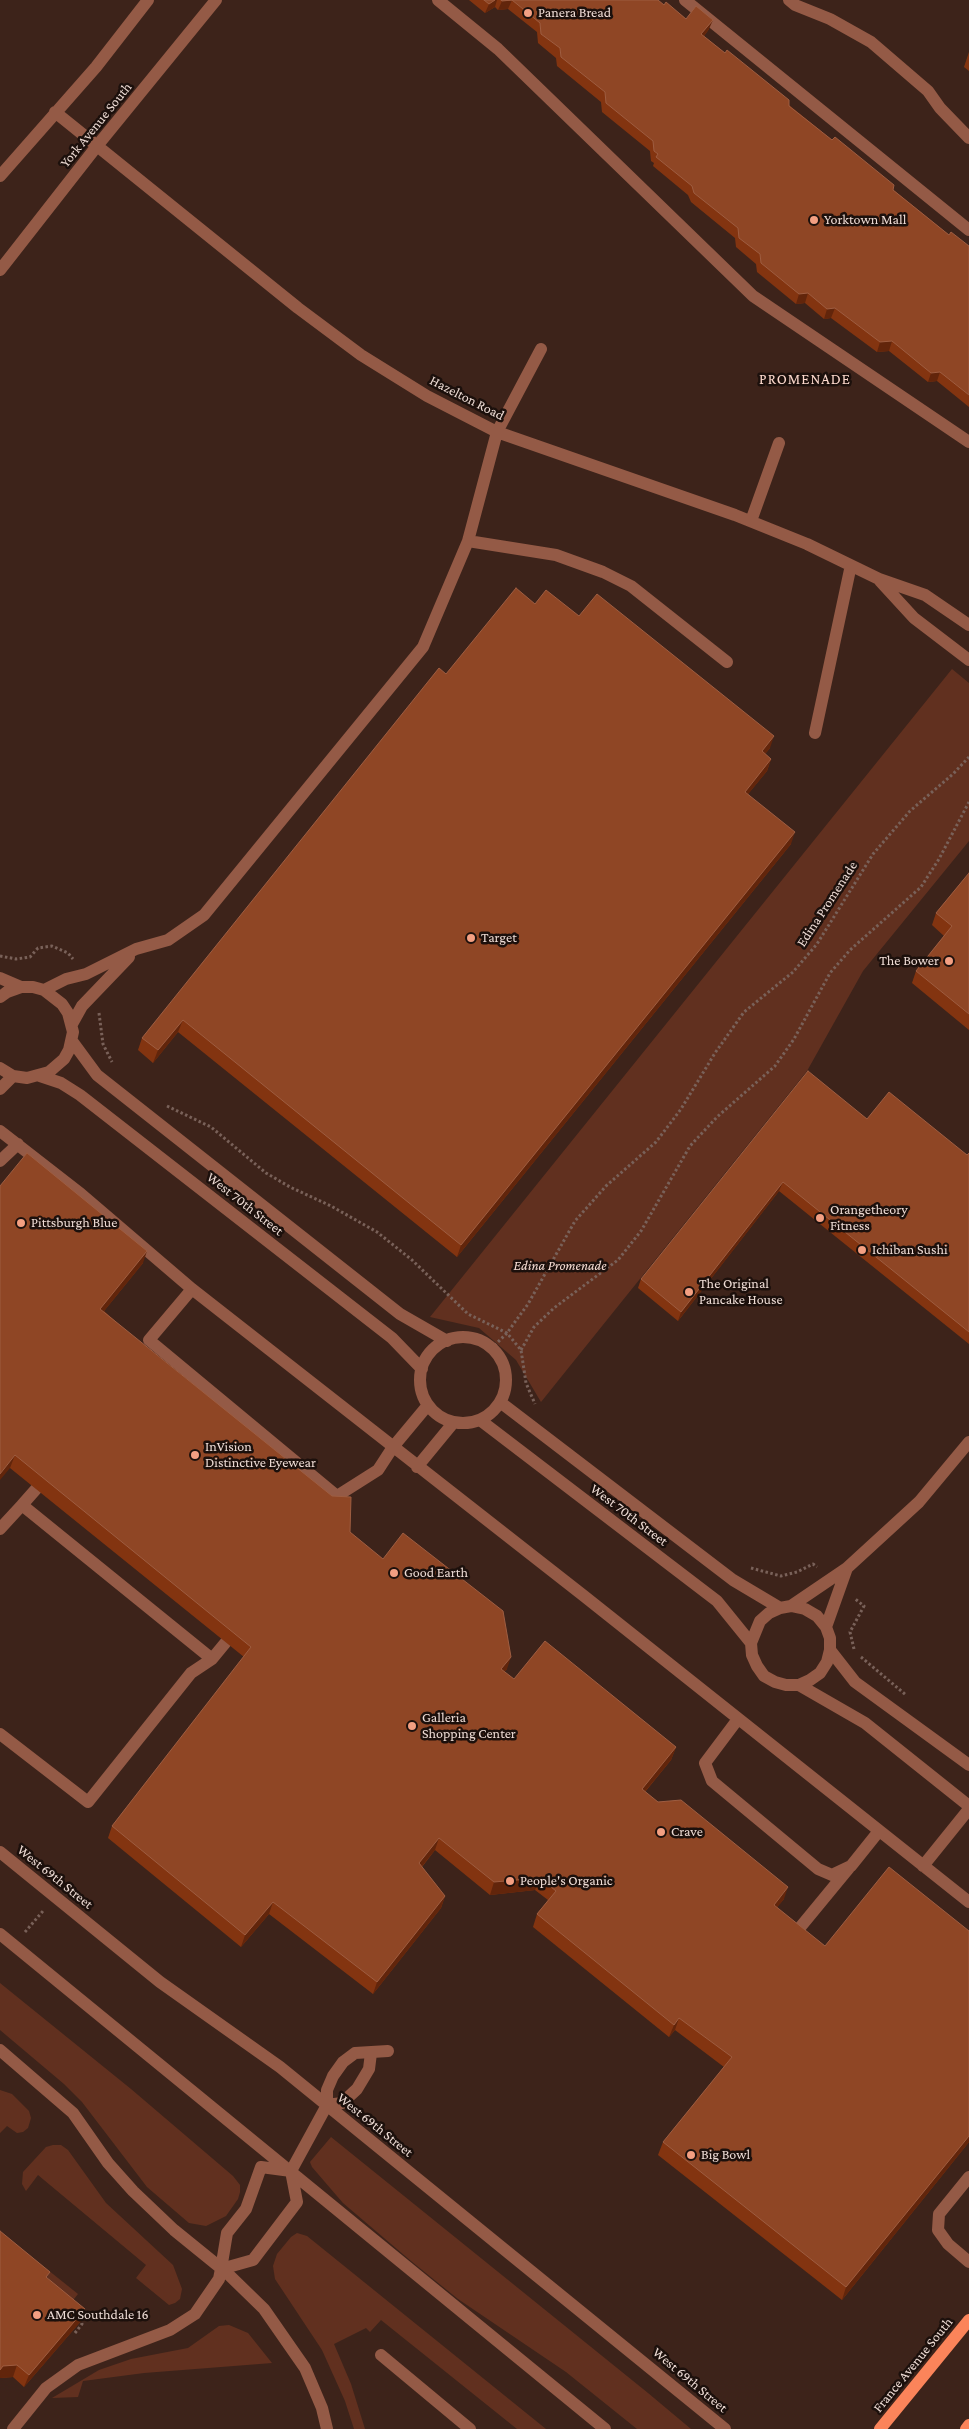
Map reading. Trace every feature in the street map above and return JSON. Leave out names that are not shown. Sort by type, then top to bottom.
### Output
[{"type":"main road","name":"France Avenue South","points":[[880,2429],[969,2320]]},
{"type":"main road","points":[[966,2429],[969,2425]]},
{"type":"street","points":[[0,176],[54,112],[96,67],[148,0]]},
{"type":"street","name":"York Avenue South","points":[[0,270],[97,146],[216,0]]},
{"type":"street","points":[[438,0],[498,49],[753,296],[969,442]]},
{"type":"street","points":[[685,0],[969,230]]},
{"type":"street","points":[[789,0],[795,5],[830,19],[871,42],[928,91],[940,108],[969,138]]},
{"type":"street","name":"Hazelton Road","points":[[54,112],[298,308],[361,355],[427,396],[497,432],[751,521],[808,544],[878,579],[925,595],[969,625]]},
{"type":"street","points":[[44,990],[66,979],[86,974],[136,950],[168,940],[204,915],[423,647],[468,541],[497,432],[541,349]]},
{"type":"street","points":[[751,521],[780,443]]},
{"type":"street","points":[[468,541],[556,555],[603,572],[631,586],[727,662]]},
{"type":"street","points":[[814,733],[851,565]]},
{"type":"street","name":"Hazelton Road","points":[[878,579],[914,618],[969,660]]},
{"type":"street","points":[[72,1024],[96,991],[136,950]]},
{"type":"street","points":[[0,978],[21,987]]},
{"type":"street","points":[[0,997],[7,992],[21,987],[33,987],[44,990],[62,1004],[72,1024],[72,1041],[64,1059],[57,1066],[40,1076],[27,1078],[13,1076],[0,1068]]},
{"type":"street","name":"West 70th Street","points":[[72,1041],[97,1075],[400,1314],[446,1341]]},
{"type":"street","points":[[0,1089],[13,1076]]},
{"type":"street","name":"West 70th Street","points":[[40,1076],[61,1084],[80,1095],[392,1338],[422,1369]]},
{"type":"street","points":[[0,1131],[81,1194],[192,1289],[969,1902]]},
{"type":"street","points":[[0,1161],[18,1144]]},
{"type":"street","points":[[137,1353],[192,1289]]},
{"type":"street","points":[[460,1338],[472,1339],[492,1349],[502,1363],[506,1376],[505,1389],[500,1402],[491,1412],[480,1420],[467,1423],[454,1422],[444,1419],[428,1405],[422,1394],[420,1381],[422,1369],[431,1352],[446,1341],[460,1338]]},
{"type":"street","points":[[150,1340],[337,1496]]},
{"type":"street","name":"West 70th Street","points":[[500,1402],[732,1580],[785,1607]]},
{"type":"street","points":[[327,1508],[337,1496],[378,1470],[393,1447],[428,1405]]},
{"type":"street","name":"West 70th Street","points":[[480,1420],[717,1601],[751,1643]]},
{"type":"street","points":[[418,1467],[454,1422]]},
{"type":"street","points":[[826,1626],[836,1583],[847,1568],[919,1502],[969,1442]]},
{"type":"street","points":[[0,1529],[37,1488]]},
{"type":"street","points":[[22,1505],[212,1659]]},
{"type":"street","points":[[836,1583],[760,1621],[754,1631],[751,1643],[752,1655],[764,1676],[781,1684],[799,1685],[865,1723],[969,1808],[923,1866]]},
{"type":"street","points":[[785,1607],[805,1609],[817,1616],[826,1626],[830,1638],[827,1662],[820,1673],[799,1685]]},
{"type":"street","points":[[0,1734],[88,1802],[191,1672],[212,1659],[226,1642]]},
{"type":"street","points":[[830,1650],[855,1682],[969,1766]]},
{"type":"street","points":[[738,1719],[705,1763],[712,1781],[818,1869],[832,1875],[851,1866]]},
{"type":"street","points":[[793,1936],[879,1831]]},
{"type":"street","name":"West 69th Street","points":[[0,1852],[160,1982],[280,2067],[725,2429]]},
{"type":"street","points":[[0,1934],[605,2429]]},
{"type":"street","points":[[222,2269],[253,2260],[297,2202],[291,2171],[326,2106],[327,2090],[333,2076],[344,2062],[355,2053],[388,2051]]},
{"type":"street","points":[[1,2053],[73,2113],[108,2163],[133,2192],[174,2230],[222,2269],[264,2309],[293,2348],[307,2371],[319,2399],[327,2429]]},
{"type":"street","points":[[326,2106],[342,2102],[357,2089],[369,2069],[371,2053]]},
{"type":"street","points":[[13,2429],[46,2388],[78,2365],[170,2330],[195,2314],[219,2279],[227,2233],[246,2209],[262,2167],[291,2171]]},
{"type":"street","points":[[969,2177],[940,2214],[938,2230],[948,2244],[969,2262]]},
{"type":"street","points":[[380,2355],[470,2429]]},
{"type":"path","name":"Edina Promenade","points":[[492,1349],[507,1334],[528,1304],[575,1222],[606,1186],[656,1142],[681,1109],[715,1053],[744,1012],[793,972],[817,944],[873,854],[910,811],[953,774],[969,757]]},
{"type":"path","points":[[521,1350],[534,1328],[554,1308],[618,1260],[641,1231],[690,1146],[716,1118],[775,1066],[794,1040],[830,973],[850,950],[921,887],[939,859],[969,802]]},
{"type":"path","points":[[0,956],[16,959],[30,957],[38,948],[52,946],[68,953],[86,974]]},
{"type":"path","points":[[96,991],[103,1044],[113,1065]]},
{"type":"path","points":[[162,1103],[211,1127],[266,1173],[377,1232],[412,1260],[468,1314],[507,1334],[521,1350],[526,1382],[532,1402],[538,1407]]},
{"type":"path","points":[[744,1565],[763,1573],[781,1576],[797,1572],[813,1564],[864,1606],[850,1632],[851,1643],[857,1654],[907,1696]]},
{"type":"path","points":[[22,1936],[43,1911]]},
{"type":"path","points":[[75,2333],[82,2324],[78,2311]]},
{"type":"green space","name":"Edina Promenade","points":[[952,669],[969,683],[969,841],[863,971],[807,1071],[541,1402],[516,1360],[479,1328],[430,1317]]},
{"type":"green space","points":[[0,1983],[131,2089],[233,2176],[240,2185],[240,2192],[238,2199],[226,2216],[206,2226],[189,2223],[147,2187],[82,2102],[64,2084],[0,2030]]},
{"type":"green space","points":[[0,2090],[12,2094],[29,2111],[31,2118],[28,2128],[23,2132],[17,2133],[7,2126],[0,2133]]},
{"type":"green space","points":[[331,2137],[691,2429],[637,2429],[566,2372],[458,2299],[411,2261],[343,2203],[312,2167],[310,2162]]},
{"type":"green space","points":[[61,2145],[68,2150],[106,2203],[173,2265],[182,2289],[180,2299],[175,2303],[169,2305],[136,2278],[146,2265],[38,2175],[26,2191],[22,2184],[23,2172],[46,2147]]},
{"type":"green space","points":[[297,2233],[307,2236],[546,2429],[517,2429],[381,2320],[370,2332],[366,2328],[334,2344],[351,2384],[365,2429],[354,2429],[345,2401],[322,2350],[275,2279],[273,2266],[277,2254],[291,2237]]},
{"type":"green space","points":[[13,2242],[78,2294],[66,2309],[46,2284],[49,2279],[10,2246]]},
{"type":"green space","points":[[229,2325],[248,2333],[272,2363],[144,2373],[83,2381],[78,2397],[52,2398],[99,2370],[131,2359],[188,2348],[219,2326]]},
{"type":"building","points":[[484,0],[495,0],[489,4]]},
{"type":"building","name":"Yorktown Mall","points":[[512,0],[658,0],[664,5],[666,2],[686,19],[696,6],[713,20],[701,34],[725,53],[727,50],[789,100],[789,106],[832,140],[835,137],[894,185],[893,190],[949,235],[951,232],[969,246],[969,395],[940,372],[931,373],[892,341],[880,342],[835,308],[827,309],[808,293],[799,294],[761,263],[760,254],[739,238],[738,228],[694,193],[692,186],[656,157],[658,154],[654,151],[653,141],[606,103],[605,92],[561,57],[560,48],[541,34],[540,23]]},
{"type":"building","name":"Target","points":[[516,588],[535,604],[546,590],[579,616],[597,594],[774,736],[762,751],[771,759],[745,792],[795,832],[461,1245],[183,1020],[158,1050],[142,1038],[439,668],[446,674]]},
{"type":"building","name":"The Bower","points":[[969,873],[969,1014],[916,971],[952,926],[936,913]]},
{"type":"building","points":[[808,1071],[867,1119],[889,1092],[967,1155],[969,1153],[969,1332],[783,1182],[681,1312],[641,1279]]},
{"type":"building","name":"Galleria Shopping Center","points":[[27,1153],[147,1251],[100,1309],[332,1496],[351,1497],[350,1532],[383,1559],[403,1533],[503,1611],[511,1657],[501,1669],[514,1679],[545,1641],[676,1747],[642,1789],[658,1802],[681,1800],[788,1887],[774,1905],[825,1946],[889,1867],[969,1931],[969,2136],[846,2287],[663,2142],[732,2057],[679,2018],[674,2025],[537,1914],[556,1891],[540,1878],[494,1882],[439,1838],[419,1863],[445,1896],[377,1982],[273,1902],[245,1935],[112,1826],[251,1647],[15,1455],[0,1474],[0,1186]]},
{"type":"building","name":"AMC Southdale 16","points":[[0,2231],[50,2272],[46,2277],[85,2309],[29,2375],[17,2365],[3,2366],[0,2370]]},
{"type":"place","name":"Panera Bread","points":[[528,13]]},
{"type":"place","name":"Yorktown Mall","points":[[814,220]]},
{"type":"place","name":"Target","points":[[471,938]]},
{"type":"place","name":"The Bower","points":[[949,961]]},
{"type":"place","name":"Orangetheory Fitness","points":[[820,1218]]},
{"type":"place","name":"Pittsburgh Blue","points":[[21,1223]]},
{"type":"place","name":"Ichiban Sushi","points":[[862,1250]]},
{"type":"place","name":"The Original Pancake House","points":[[689,1292]]},
{"type":"place","name":"InVision Distinctive Eyewear","points":[[195,1455]]},
{"type":"place","name":"Good Earth","points":[[394,1573]]},
{"type":"place","name":"Galleria Shopping Center","points":[[412,1726]]},
{"type":"place","name":"Crave","points":[[661,1832]]},
{"type":"place","name":"People's Organic","points":[[510,1881]]},
{"type":"place","name":"Big Bowl","points":[[691,2155]]},
{"type":"place","name":"AMC Southdale 16","points":[[37,2315]]},
{"type":"district","name":"PROMENADE","points":[[805,379]]}]
